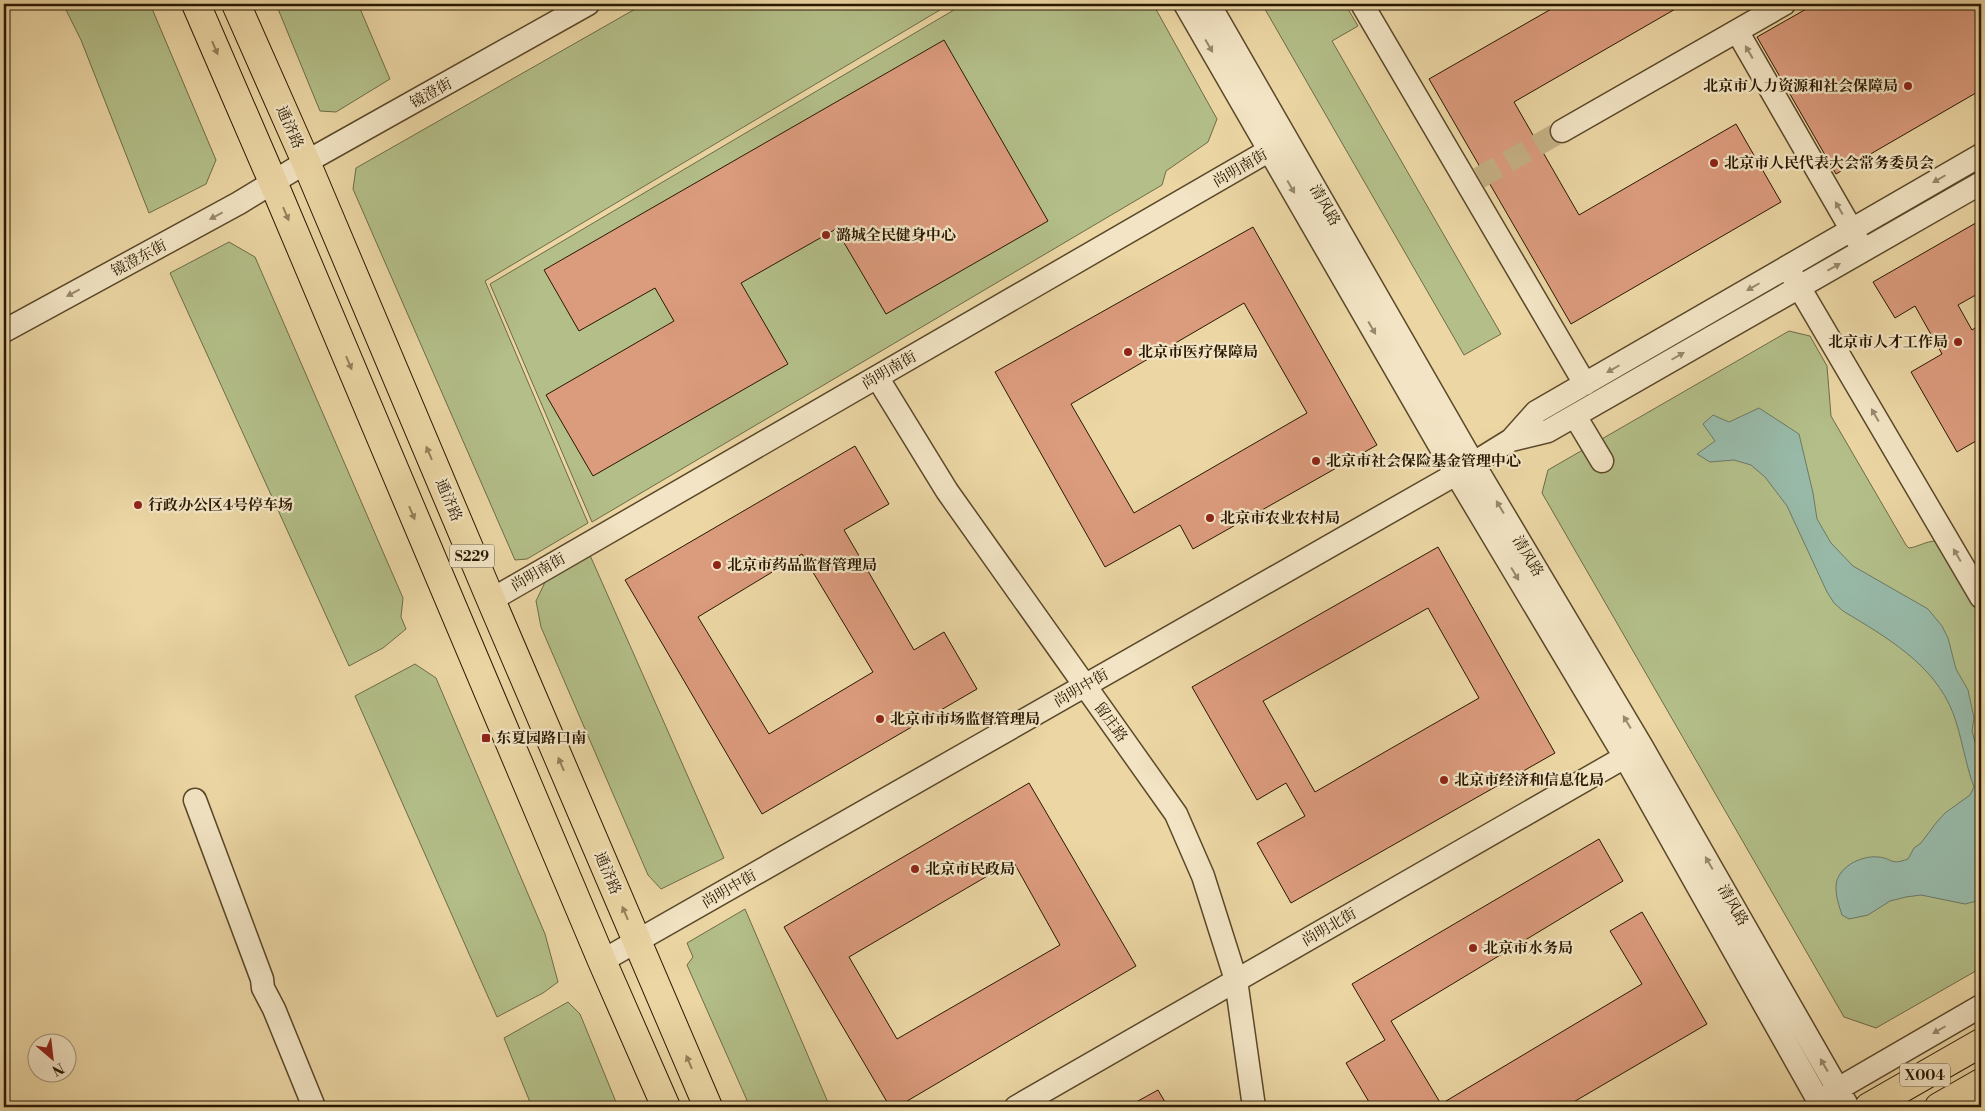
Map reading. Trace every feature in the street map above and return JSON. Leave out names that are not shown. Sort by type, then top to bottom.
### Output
[{"type":"main road","name":"S229","points":[[196,4],[602,962],[666,1107]]},
{"type":"main road","name":"通济路","points":[[236,4],[306,162],[708,1107]]},
{"type":"main road","name":"X004","points":[[1869,1107],[1981,1043]]},
{"type":"main road","name":"X004","points":[[1939,1107],[1981,1083]]},
{"type":"street","name":"镜澄街","points":[[273,182],[588,4]]},
{"type":"street","name":"清风路","points":[[1185,4],[1279,146]]},
{"type":"street","name":"清风路","points":[[1209,4],[1279,146],[1464,469],[1843,1098]]},
{"type":"street","points":[[1362,4],[1474,181],[1585,384]]},
{"type":"street","points":[[1562,131],[1784,4]]},
{"type":"street","points":[[1737,31],[1864,250]]},
{"type":"street","name":"尚明南街","points":[[491,600],[1279,146]]},
{"type":"street","points":[[1510,440],[1536,412],[1981,155]]},
{"type":"street","name":"镜澄东街","points":[[4,331],[240,203],[273,182]]},
{"type":"street","points":[[1510,440],[1548,431],[1981,183]]},
{"type":"street","points":[[1788,267],[1981,597]]},
{"type":"street","name":"留庄路","points":[[877,377],[946,491],[1176,814],[1203,876],[1236,980],[1254,1107]]},
{"type":"street","points":[[1575,416],[1602,461]]},
{"type":"street","name":"尚明中街","points":[[602,962],[1464,469],[1510,440]]},
{"type":"street","name":"清风路","points":[[1634,752],[1820,1104]]},
{"type":"street","name":"尚明北街","points":[[1016,1107],[1634,752]]},
{"type":"street","points":[[195,800],[262,979],[263,988],[274,1009],[314,1107]]},
{"type":"street","points":[[1820,1104],[1843,1098],[1981,1006]]},
{"type":"green space","points":[[63,4],[150,4],[216,160],[206,184],[149,213],[81,40]]},
{"type":"green space","points":[[276,4],[358,4],[390,79],[336,112],[320,111]]},
{"type":"green space","points":[[644,4],[950,4],[485,281],[588,523],[527,559],[515,560],[353,189],[356,168]]},
{"type":"green space","name":"潞城全民健身中心","points":[[964,4],[1153,4],[1217,119],[1208,142],[1166,171],[1162,185],[592,522],[490,284]]},
{"type":"green space","points":[[1262,4],[1345,4],[1358,26],[1332,41],[1501,334],[1464,355]]},
{"type":"green space","points":[[229,242],[255,257],[403,598],[401,617],[406,629],[383,648],[349,666],[170,273]]},
{"type":"green space","points":[[1789,331],[1810,336],[1827,366],[1831,416],[1906,545],[1909,548],[1936,541],[1946,549],[1981,609],[1981,968],[1876,1028],[1844,1017],[1542,493],[1548,470]]},
{"type":"green space","points":[[589,553],[724,858],[661,889],[648,875],[541,627],[536,601],[547,578]]},
{"type":"green space","points":[[415,664],[436,678],[545,934],[558,982],[543,993],[497,1017],[355,696]]},
{"type":"green space","points":[[745,909],[830,1107],[750,1107],[687,965],[693,957],[687,943]]},
{"type":"green space","points":[[568,1002],[580,1014],[618,1107],[532,1107],[504,1038]]},
{"type":"shaded area","points":[[1759,408],[1799,434],[1817,519],[1831,543],[1853,566],[1928,609],[1942,626],[1948,638],[1956,669],[1968,690],[1974,718],[1972,731],[1977,749],[1981,754],[1981,900],[1965,904],[1921,895],[1890,901],[1868,915],[1849,919],[1842,915],[1836,888],[1837,881],[1844,869],[1864,858],[1883,858],[1894,862],[1908,859],[1914,848],[1921,843],[1945,813],[1970,795],[1974,787],[1953,713],[1945,696],[1934,680],[1907,653],[1843,611],[1834,603],[1827,592],[1787,506],[1765,477],[1751,465],[1734,460],[1710,462],[1697,454],[1715,441],[1703,424],[1713,415],[1729,422]]},
{"type":"building","name":"北京市人民代表大会常务委员会","points":[[1560,4],[1684,4],[1514,102],[1579,215],[1736,124],[1781,202],[1571,324],[1429,79]]},
{"type":"building","points":[[1815,4],[1981,4],[1981,90],[1836,174],[1757,37]]},
{"type":"building","points":[[944,40],[1048,221],[886,314],[836,229],[741,283],[788,364],[593,476],[546,395],[674,321],[655,288],[579,331],[544,270]]},
{"type":"building","name":"北京市人才工作局","points":[[1981,220],[1981,292],[1958,305],[1972,330],[1981,324],[1981,438],[1957,452],[1911,372],[1942,354],[1915,306],[1895,318],[1873,282]]},
{"type":"building","points":[[1253,227],[1377,445],[1193,549],[1180,525],[1105,567],[995,372]],"holes":[[[1244,303],[1307,413],[1134,513],[1071,404]]]},
{"type":"building","points":[[855,446],[889,504],[844,530],[914,650],[944,632],[977,689],[762,814],[625,580]],"holes":[[[802,554],[873,672],[769,734],[698,617]]]},
{"type":"building","points":[[1438,547],[1555,753],[1291,903],[1257,843],[1305,816],[1286,783],[1257,800],[1192,687]],"holes":[[[1428,608],[1479,698],[1315,792],[1263,701]]]},
{"type":"building","points":[[1029,783],[1136,966],[897,1107],[890,1107],[784,927]],"holes":[[[1013,861],[1060,945],[897,1039],[849,957]]]},
{"type":"building","points":[[1599,839],[1623,881],[1391,1021],[1441,1104],[1642,984],[1610,931],[1642,912],[1707,1024],[1565,1107],[1372,1107],[1346,1063],[1385,1040],[1352,984]]},
{"type":"building","points":[[1158,1090],[1168,1107],[1127,1107]]},
{"type":"tunnel","points":[[1479,178],[1562,131]]},
{"type":"place","name":"北京市人力资源和社会保障局","points":[[1908,86]]},
{"type":"place","name":"北京市人民代表大会常务委员会","points":[[1714,163]]},
{"type":"place","name":"潞城全民健身中心","points":[[826,235]]},
{"type":"place","name":"北京市人才工作局","points":[[1958,342]]},
{"type":"place","name":"北京市医疗保障局","points":[[1128,352]]},
{"type":"place","name":"北京市社会保险基金管理中心","points":[[1316,461]]},
{"type":"place","name":"行政办公区4号停车场","points":[[138,505]]},
{"type":"place","name":"北京市农业农村局","points":[[1210,518]]},
{"type":"place","name":"北京市药品监督管理局","points":[[717,565]]},
{"type":"place","name":"北京市市场监督管理局","points":[[880,719]]},
{"type":"place","name":"东夏园路口南","points":[[486,738]]},
{"type":"place","name":"北京市经济和信息化局","points":[[1444,780]]},
{"type":"place","name":"北京市民政局","points":[[915,869]]},
{"type":"place","name":"北京市水务局","points":[[1473,948]]}]
